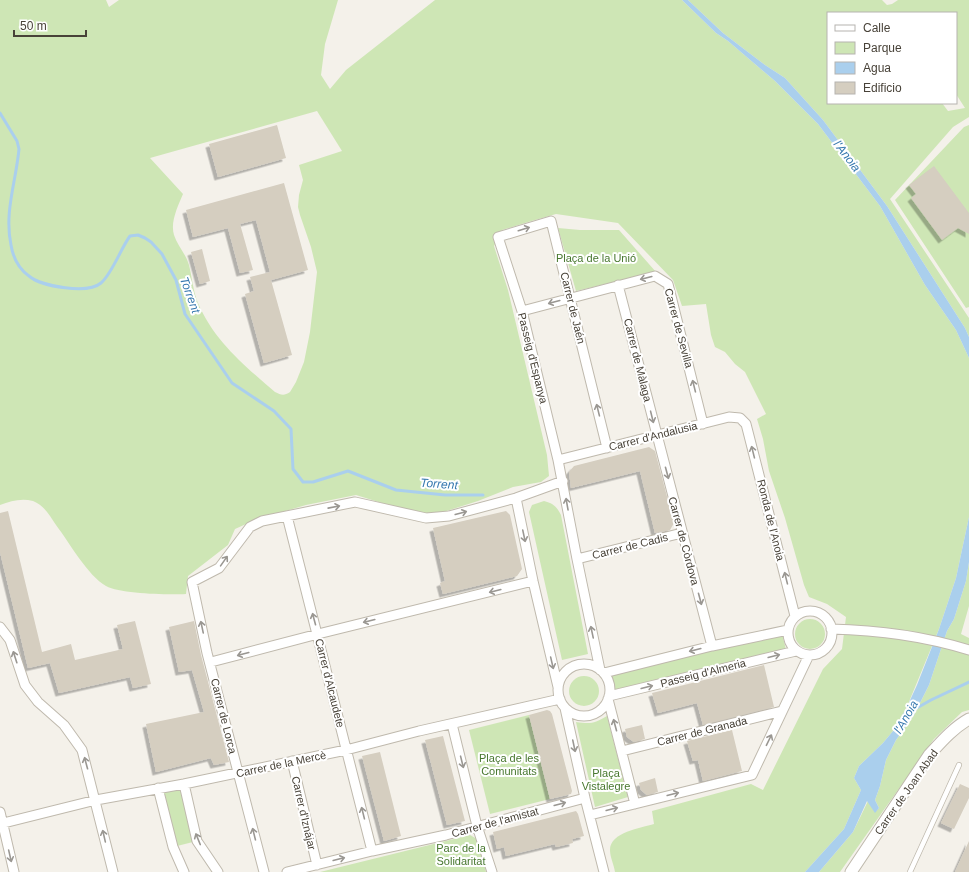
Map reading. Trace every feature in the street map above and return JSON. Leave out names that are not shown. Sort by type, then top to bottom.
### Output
[{"type":"street","name":"Carrer de Jaén","points":[[498,237],[551,221],[607,448]]},
{"type":"street","name":"Passeig d'Espanya","points":[[498,237],[522,311],[563,481],[577,559],[602,671],[608,680],[610,688],[609,698],[635,804]]},
{"type":"street","name":"Carrer de Sevilla","points":[[522,311],[655,276],[668,284],[703,424]]},
{"type":"street","name":"Carrer de Màlaga","points":[[618,285],[657,435]]},
{"type":"street","name":"Carrer d'Andalusia","points":[[558,460],[729,417],[740,418],[746,424]]},
{"type":"street","name":"Ronda de l'Anoia","points":[[746,424],[795,616]]},
{"type":"street","name":"Carrer de Còrdova","points":[[657,435],[712,646]]},
{"type":"street","points":[[287,516],[355,502],[426,518],[449,516],[516,498],[563,481]]},
{"type":"street","points":[[516,498],[560,700],[565,708],[585,798],[604,872]]},
{"type":"street","name":"Carrer de Lorca","points":[[264,872],[211,662],[207,653],[192,582],[219,568],[250,527],[262,521],[287,516]]},
{"type":"street","name":"Carrer d'Alcaudete","points":[[287,516],[372,850]]},
{"type":"street","name":"Carrer de Cadis","points":[[577,559],[682,533]]},
{"type":"street","points":[[211,662],[533,581]]},
{"type":"street","points":[[802,612],[816,612],[826,618],[831,629],[832,635],[826,647],[815,654],[808,655],[796,650],[789,641],[788,630],[792,620],[795,616],[802,612]]},
{"type":"street","points":[[0,627],[10,640],[25,685],[38,702],[64,725],[82,750],[96,800],[113,872]]},
{"type":"street","points":[[831,629],[905,634],[938,641],[969,650]]},
{"type":"street","name":"Passeig d'Almeria","points":[[602,671],[788,630]]},
{"type":"street","name":"Passeig d'Almeria","points":[[609,698],[796,650]]},
{"type":"street","points":[[590,815],[752,775],[808,655]]},
{"type":"street","points":[[558,687],[560,680],[565,673],[578,665],[586,664],[594,666],[602,671]]},
{"type":"street","points":[[565,708],[576,714],[589,716],[604,707],[609,698]]},
{"type":"street","name":"Carrer de la Mercè","points":[[1,823],[96,800],[184,784],[346,750],[419,731],[522,707],[560,700]]},
{"type":"street","name":"Carrer de Granada","points":[[622,751],[782,711]]},
{"type":"street","name":"Carrer de Joan Abad","points":[[851,872],[929,755],[946,736],[969,719]]},
{"type":"street","points":[[452,724],[477,826],[492,872]]},
{"type":"street","name":"Carrer d'Iznájar","points":[[292,761],[317,865]]},
{"type":"street","points":[[184,784],[197,840],[218,872]]},
{"type":"street","points":[[158,788],[173,847],[184,872]]},
{"type":"street","name":"Carrer de l'amistat","points":[[287,872],[372,850],[446,835],[585,798]]},
{"type":"street","points":[[0,812],[1,823],[14,872]]},
{"type":"lane","points":[[910,872],[959,765]]},
{"type":"green space","points":[[0,0],[106,0],[109,7],[119,0],[338,0],[325,44],[321,75],[330,89],[346,70],[435,0],[682,0],[716,33],[728,41],[775,81],[818,124],[880,206],[925,285],[956,330],[969,358],[969,517],[956,578],[939,629],[906,709],[893,731],[859,766],[854,778],[861,790],[844,829],[805,872],[615,872],[610,853],[611,844],[620,835],[634,829],[654,824],[652,811],[751,784],[763,790],[823,669],[842,649],[846,617],[827,604],[809,597],[769,471],[763,439],[757,419],[766,414],[745,372],[735,364],[725,352],[715,347],[711,335],[706,304],[682,306],[673,280],[618,223],[556,214],[502,230],[494,246],[508,290],[547,455],[549,476],[541,482],[513,487],[478,501],[437,514],[417,514],[356,495],[306,505],[255,520],[235,529],[228,545],[188,576],[186,594],[157,594],[122,591],[106,586],[92,575],[44,508],[33,501],[24,500],[12,501],[0,505]],"holes":[[[317,111],[342,151],[299,165],[303,180],[299,195],[298,207],[311,247],[317,272],[310,332],[304,362],[296,382],[290,392],[284,395],[275,392],[231,352],[221,341],[205,317],[196,298],[188,261],[175,239],[173,230],[175,214],[183,194],[150,158]]]},
{"type":"green space","points":[[688,0],[882,0],[887,5],[898,0],[969,0],[969,117],[953,127],[890,199],[969,318],[969,337],[965,328],[887,206],[823,120],[785,78],[765,65],[723,33]]},
{"type":"green space","points":[[969,125],[969,307],[966,308],[895,200],[964,127]]},
{"type":"green space","name":"Plaça de la Unió","points":[[558,228],[580,230],[619,230],[656,272],[576,291]]},
{"type":"green space","points":[[544,501],[554,506],[561,515],[588,654],[562,660],[529,512],[532,505]]},
{"type":"green space","points":[[969,562],[969,606],[961,634],[969,638],[969,710],[962,712],[934,739],[840,872],[819,872],[853,832],[868,801],[875,812],[879,808],[875,800],[886,760],[896,740],[914,715],[929,685],[947,631],[954,619],[966,581]]},
{"type":"green space","points":[[810,619],[820,624],[825,634],[820,644],[810,649],[800,644],[795,634],[800,624]]},
{"type":"green space","points":[[782,633],[786,650],[615,691],[610,673]]},
{"type":"green space","points":[[584,676],[595,680],[599,691],[595,702],[584,706],[573,702],[569,691],[573,680]]},
{"type":"green space","name":"Plaça de les Comunitats","points":[[529,715],[550,799],[490,814],[469,730]]},
{"type":"green space","name":"Plaça Vistalegre","points":[[607,716],[628,797],[595,807],[576,722],[592,723]]},
{"type":"green space","points":[[184,784],[197,841],[173,847],[158,788]]},
{"type":"green space","name":"Parc de la Solidaritat","points":[[470,835],[477,839],[486,872],[320,872]]},
{"type":"water","name":"l'Anoia","points":[[682,0],[688,0],[723,33],[765,65],[785,78],[823,120],[887,206],[965,328],[969,337],[969,358],[956,330],[925,285],[880,206],[818,124],[775,81],[728,41],[716,33]]},
{"type":"water","name":"l'Anoia","points":[[969,517],[969,562],[966,581],[954,619],[947,631],[929,685],[914,715],[896,740],[886,760],[875,800],[879,808],[875,813],[867,801],[853,832],[819,872],[805,872],[844,829],[861,790],[854,778],[859,766],[893,731],[906,709],[939,629],[956,578]]},
{"type":"building","points":[[277,125],[286,158],[218,177],[209,144]]},
{"type":"building","points":[[934,166],[969,213],[969,234],[958,228],[942,240],[911,198],[916,194],[909,185]]},
{"type":"building","points":[[284,183],[308,270],[271,280],[292,355],[264,363],[245,294],[254,291],[250,277],[270,272],[256,220],[240,224],[253,270],[240,273],[228,228],[193,237],[186,210]]},
{"type":"building","points":[[202,249],[210,281],[200,284],[191,252]]},
{"type":"building","points":[[649,447],[655,451],[674,523],[670,530],[655,533],[640,471],[571,488],[569,472],[574,466]]},
{"type":"building","points":[[8,511],[42,652],[71,644],[75,660],[123,649],[117,625],[135,621],[151,684],[133,688],[130,677],[59,693],[50,663],[28,668],[0,552],[0,513]]},
{"type":"building","points":[[506,511],[510,515],[522,569],[517,576],[443,594],[440,583],[445,581],[433,528]]},
{"type":"building","points":[[194,621],[201,655],[229,762],[214,765],[211,758],[156,772],[146,724],[204,712],[192,670],[179,672],[169,627]]},
{"type":"building","points":[[764,665],[774,707],[703,725],[697,703],[658,713],[652,693]]},
{"type":"building","points":[[547,710],[552,714],[572,791],[571,794],[550,799],[529,715]]},
{"type":"building","points":[[642,725],[645,739],[634,742],[627,737],[625,729]]},
{"type":"building","points":[[732,730],[742,771],[703,781],[698,760],[693,761],[687,741]]},
{"type":"building","points":[[443,736],[465,821],[447,825],[425,740]]},
{"type":"building","points":[[380,752],[401,836],[384,841],[362,756]]},
{"type":"building","points":[[655,778],[658,792],[647,795],[641,790],[639,783]]},
{"type":"building","points":[[960,784],[969,788],[969,798],[954,829],[941,823]]},
{"type":"building","points":[[576,811],[584,836],[572,839],[573,843],[556,847],[555,844],[506,856],[504,847],[497,849],[493,832]]},
{"type":"building","points":[[969,841],[969,872],[955,872]]},
{"type":"waterway","name":"Torrent","points":[[0,113],[17,141],[19,149],[11,197],[9,233],[15,258],[22,270],[29,276],[35,280],[65,288],[76,289],[95,286],[101,283],[109,274],[130,236],[138,235],[145,238],[162,254],[176,280],[185,314],[232,383],[274,411],[291,429],[293,469],[303,482],[313,482],[348,471],[396,490],[445,495],[483,495]]},
{"type":"waterway","name":"l'Anoia","points":[[915,709],[969,682]]}]
